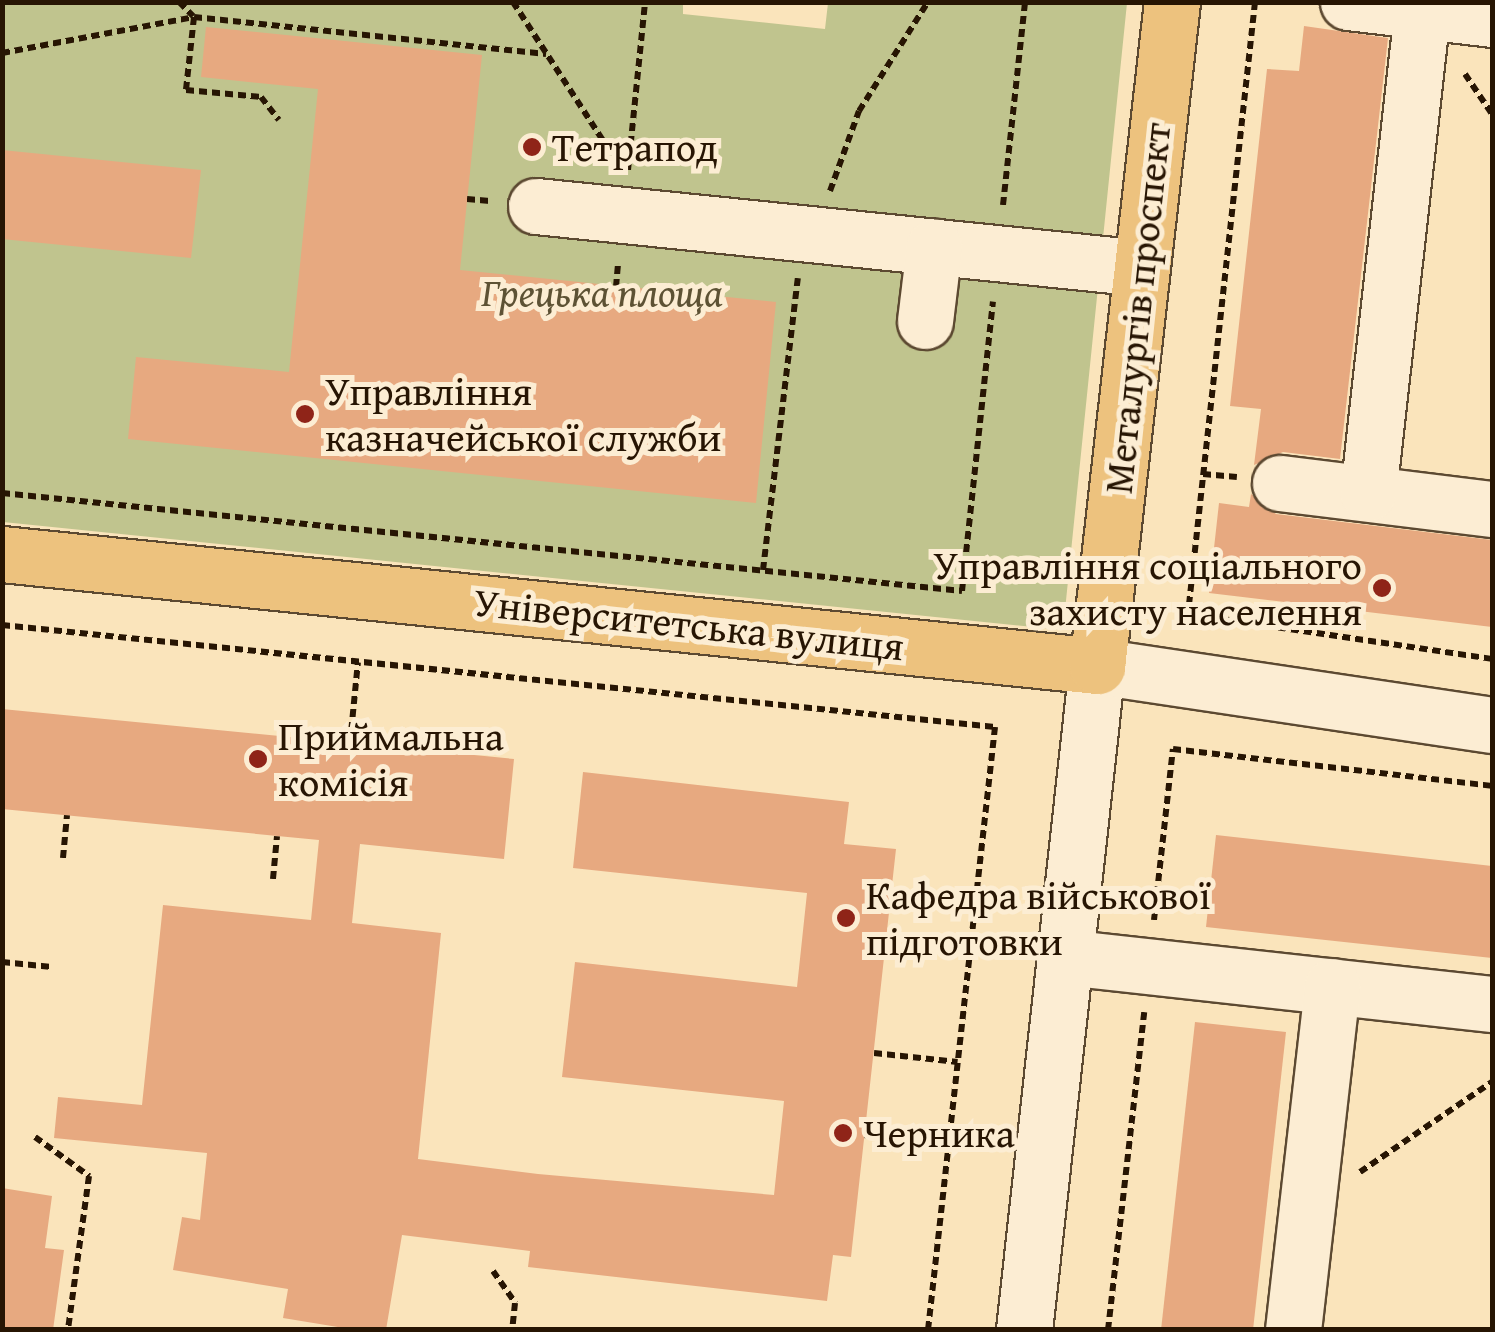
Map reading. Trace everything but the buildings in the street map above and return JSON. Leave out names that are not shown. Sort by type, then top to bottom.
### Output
[{"type":"main road","name":"Металургів проспект","points":[[1098,666],[1172,2]]},
{"type":"main road","name":"Університетська вулиця","points":[[2,554],[1098,666]]},
{"type":"street","points":[[1348,2],[1492,19]]},
{"type":"street","points":[[1368,494],[1422,12]]},
{"type":"street","points":[[536,206],[1142,268]]},
{"type":"street","points":[[924,321],[934,247]]},
{"type":"street","points":[[1266,481],[1492,509]]},
{"type":"street","name":"Університетська вулиця","points":[[1098,666],[1492,725]]},
{"type":"street","name":"Металургів проспект","points":[[1024,1330],[1098,666]]},
{"type":"street","points":[[1065,957],[1492,1004]]},
{"type":"street","points":[[1293,1330],[1332,986]]},
{"type":"path","points":[[178,2],[194,17]]},
{"type":"path","points":[[513,2],[627,177],[645,2]]},
{"type":"path","points":[[763,570],[791,298],[859,111],[928,2]]},
{"type":"path","points":[[1254,2],[1188,614],[1492,658]]},
{"type":"path","points":[[194,17],[186,90],[261,97],[280,120]]},
{"type":"path","points":[[2,53],[194,17],[546,54]]},
{"type":"path","points":[[616,287],[623,216]]},
{"type":"path","points":[[1203,474],[1266,481]]},
{"type":"path","points":[[2,493],[962,591]]},
{"type":"path","points":[[2,626],[995,727],[928,1330]]},
{"type":"path","points":[[350,743],[358,662]]},
{"type":"path","points":[[1108,1330],[1173,749],[1492,786]]},
{"type":"path","points":[[63,858],[67,815]]},
{"type":"path","points":[[272,878],[276,836]]},
{"type":"path","points":[[2,962],[52,967]]},
{"type":"path","points":[[874,1053],[958,1062]]},
{"type":"path","points":[[1308,1195],[1368,1169],[1492,1082]]},
{"type":"path","points":[[864,1135],[948,1144]]},
{"type":"path","points":[[35,1136],[88,1176],[68,1330]]},
{"type":"path","points":[[493,1271],[515,1303],[512,1330]]},
{"type":"green space","name":"Грецька площа","points":[[683,2],[683,14],[825,29],[828,3],[1127,3],[1063,630],[3,522],[3,3]]},
{"type":"place","name":"Тетрапод","points":[[532,147]]},
{"type":"place","name":"Управління казначейської служби","points":[[305,414]]},
{"type":"place","name":"Управління соціального захисту населення","points":[[1382,588]]},
{"type":"place","name":"Приймальна комісія","points":[[258,759]]},
{"type":"place","name":"Кафедра військової підготовки","points":[[846,918]]},
{"type":"place","name":"Черника","points":[[843,1133]]}]
